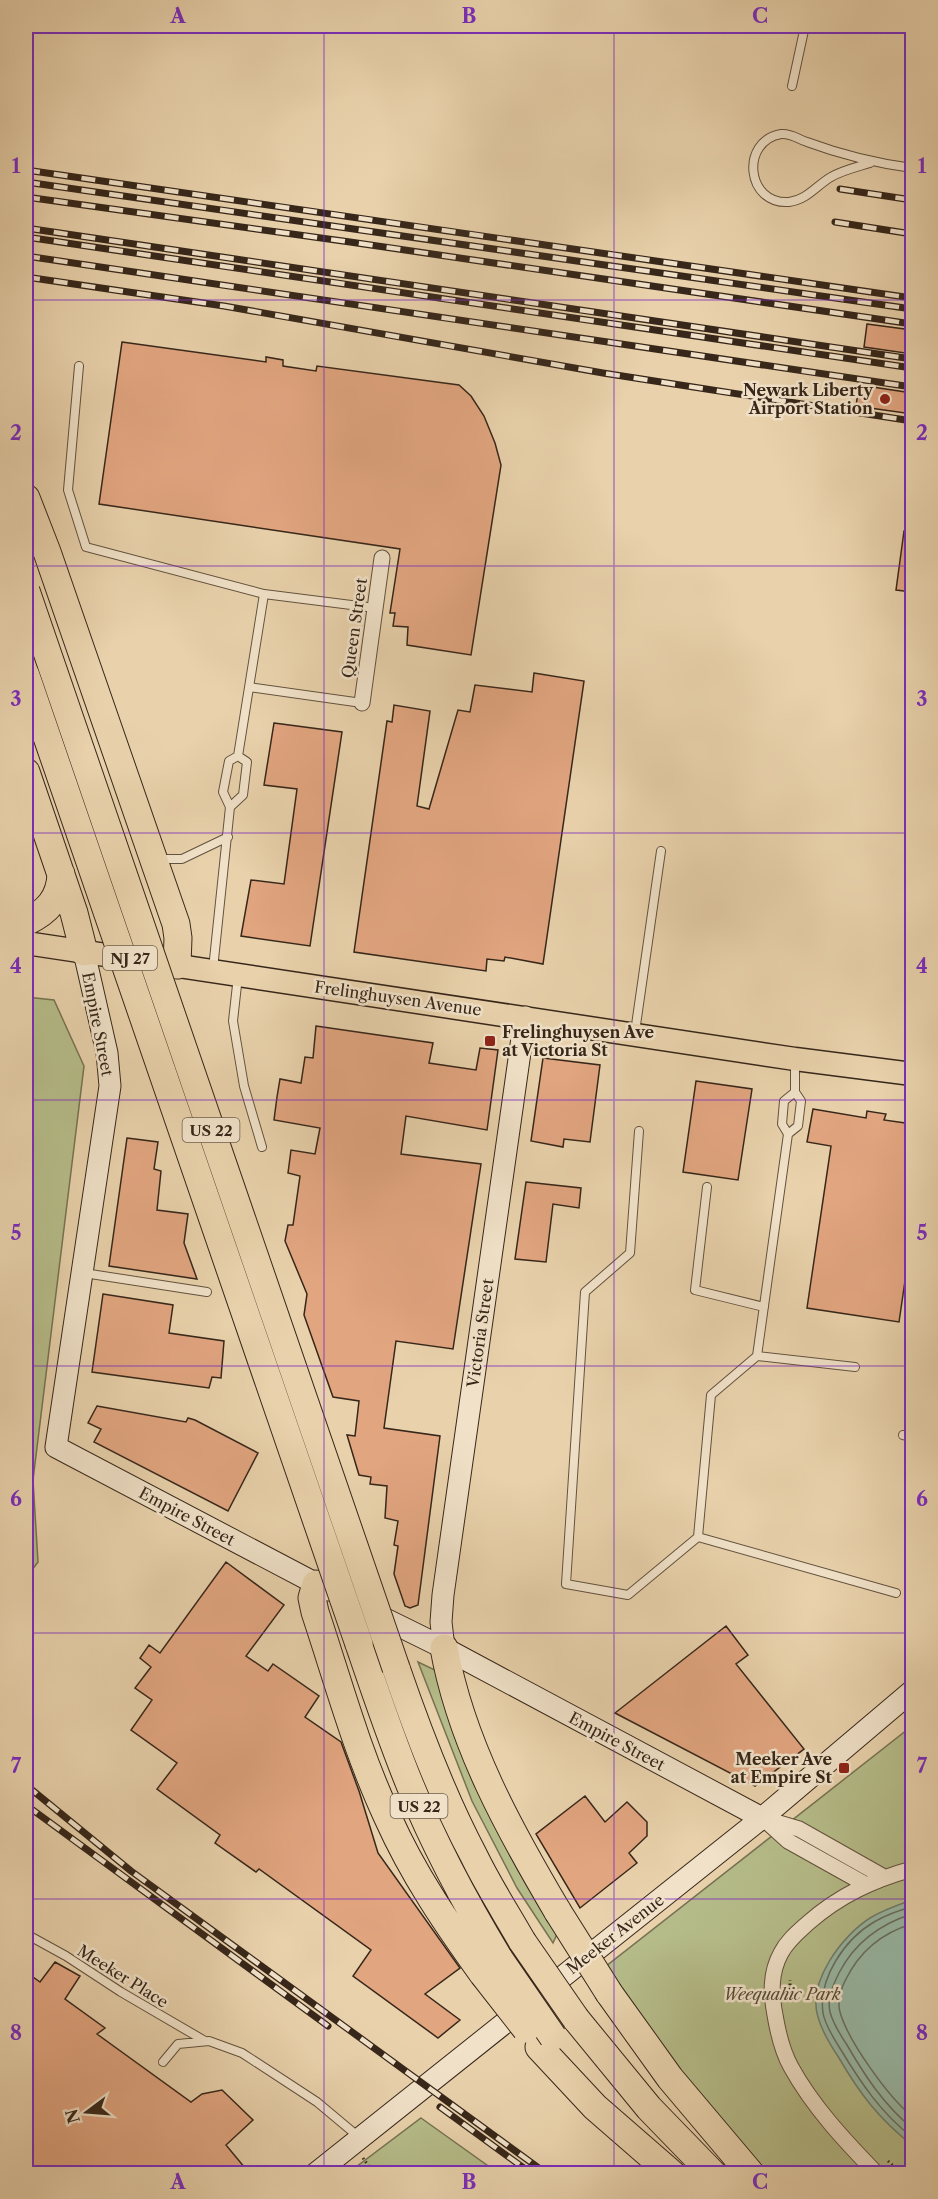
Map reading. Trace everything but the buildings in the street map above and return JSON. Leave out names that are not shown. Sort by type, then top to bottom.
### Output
[{"type":"highway","points":[[26,498],[47,552],[176,924],[177,965]]},
{"type":"highway","name":"US 22","points":[[26,591],[396,1668],[423,1742],[452,1811],[489,1886],[522,1941],[576,2019],[649,2108],[713,2174]]},
{"type":"highway","name":"US 22","points":[[26,676],[358,1644],[405,1774],[464,1899],[491,1967]]},
{"type":"highway","points":[[26,772],[61,874],[84,952]]},
{"type":"highway","points":[[26,922],[51,905],[59,890],[61,874]]},
{"type":"highway","points":[[316,1584],[312,1598],[315,1612],[365,1763],[387,1818],[423,1887],[444,1920],[491,1967],[595,2107],[673,2174]]},
{"type":"highway","points":[[444,1648],[456,1700],[470,1740],[518,1842],[558,1912],[609,1993],[670,2078],[751,2174]]},
{"type":"main road","name":"Frelinghuysen Avenue","points":[[26,943],[635,1033],[795,1059],[912,1074]]},
{"type":"street","name":"Queen Street","points":[[362,703],[382,558]]},
{"type":"street","name":"Empire Street","points":[[84,952],[110,1076],[56,1447],[316,1584],[444,1648],[762,1818]]},
{"type":"street","name":"Victoria Street","points":[[444,1648],[441,1622],[442,1602],[525,1017]]},
{"type":"street","name":"Meeker Avenue","points":[[315,2174],[762,1818],[912,1692]]},
{"type":"street","points":[[762,1818],[799,1829],[884,1877]]},
{"type":"street","points":[[762,1818],[788,1841],[865,1884]]},
{"type":"street","points":[[877,2174],[839,2133],[790,2067],[780,2040],[771,1989],[774,1968],[782,1952],[792,1938],[817,1915],[865,1884],[912,1869]]},
{"type":"lane","points":[[792,86],[805,26]]},
{"type":"lane","points":[[870,163],[840,172],[805,197],[790,202],[776,201],[766,196],[758,188],[753,177],[753,163],[758,148],[779,134],[791,134],[803,141],[870,163],[912,168]]},
{"type":"lane","points":[[79,366],[68,490],[86,547],[264,594],[375,608]]},
{"type":"lane","points":[[238,756],[264,594]]},
{"type":"lane","points":[[249,687],[362,703]]},
{"type":"lane","points":[[230,807],[243,795],[247,762],[238,756]]},
{"type":"lane","points":[[213,970],[230,807],[223,792],[229,760],[238,756]]},
{"type":"lane","points":[[153,859],[182,860],[228,837]]},
{"type":"lane","points":[[635,1033],[661,851]]},
{"type":"lane","points":[[238,974],[232,1021],[244,1086],[262,1147]]},
{"type":"lane","points":[[788,1134],[798,1126],[801,1101],[795,1092],[795,1059]]},
{"type":"lane","points":[[639,1131],[630,1252],[585,1293],[566,1584],[628,1594],[698,1537],[711,1395],[757,1356],[788,1134],[782,1124],[784,1101],[795,1092]]},
{"type":"lane","points":[[707,1187],[695,1290],[764,1307]]},
{"type":"lane","points":[[82,1272],[207,1292]]},
{"type":"lane","points":[[757,1356],[855,1366]]},
{"type":"lane","points":[[903,1436],[912,1437]]},
{"type":"lane","points":[[698,1537],[896,1593]]},
{"type":"lane","name":"Meeker Place","points":[[26,1934],[206,2042]]},
{"type":"lane","points":[[163,2062],[178,2044],[206,2042],[243,2053],[317,2102],[361,2139]]},
{"type":"path","points":[[790,2003],[792,1972]]},
{"type":"path","points":[[888,2160],[902,2174]]},
{"type":"green space","points":[[26,997],[54,1000],[84,1066],[33,1480],[38,1562],[26,1578]]},
{"type":"green space","points":[[418,1662],[437,1671],[558,1932],[553,1943],[517,1888],[472,1801]]},
{"type":"green space","name":"Weequahic Park","points":[[912,1726],[912,2173],[764,2173],[724,2130],[605,1967]]},
{"type":"green space","points":[[421,2118],[498,2173],[348,2173]]},
{"type":"water","points":[[912,1900],[912,2145],[880,2116],[855,2083],[824,2033],[816,2003],[822,1975],[838,1948],[849,1936],[875,1915]]},
{"type":"railway","points":[[26,170],[912,298]]},
{"type":"railway","points":[[26,182],[912,309]]},
{"type":"railway","points":[[840,189],[912,200]]},
{"type":"railway","points":[[26,197],[912,324]]},
{"type":"railway","points":[[835,222],[912,234]]},
{"type":"railway","points":[[26,228],[912,359]]},
{"type":"railway","points":[[26,237],[912,368]]},
{"type":"railway","points":[[26,256],[912,387]]},
{"type":"railway","points":[[26,277],[224,306],[603,373],[912,421]]},
{"type":"railway","points":[[26,1785],[131,1871],[547,2174]]},
{"type":"railway","points":[[26,1805],[328,2026]]},
{"type":"railway","points":[[440,2107],[532,2174]]},
{"type":"place","name":"Newark Liberty Airport Station","points":[[885,399]]},
{"type":"place","name":"Frelinghuysen Ave at Victoria St","points":[[490,1041]]},
{"type":"place","name":"Meeker Ave at Empire St","points":[[844,1768]]}]
